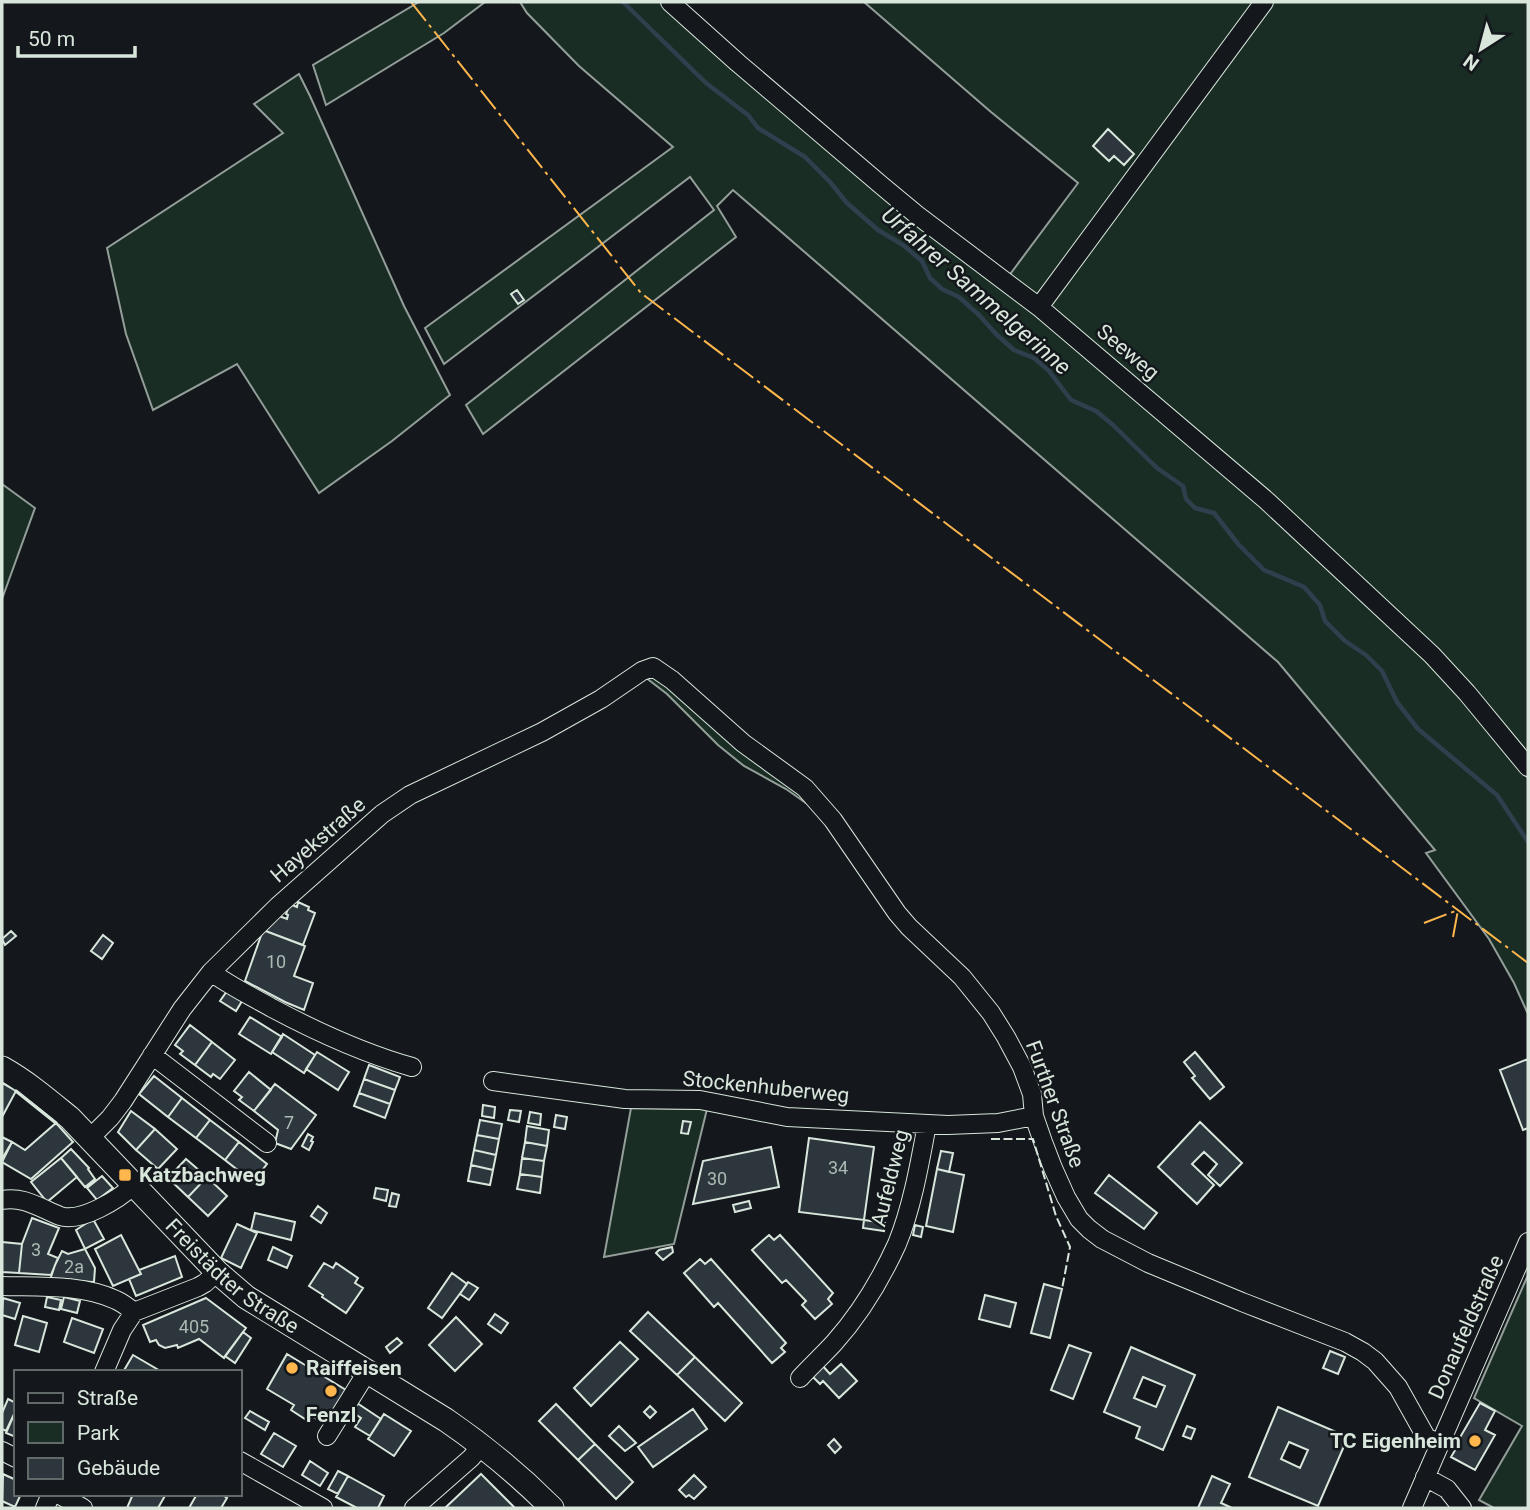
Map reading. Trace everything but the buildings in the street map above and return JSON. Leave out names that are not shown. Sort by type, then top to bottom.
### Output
[{"type":"main road","name":"Freistädter Straße","points":[[2,1068],[46,1097],[90,1138],[217,1272],[246,1297],[446,1420],[482,1445],[552,1508]]},
{"type":"street","name":"Seeweg","points":[[670,2],[881,186],[1039,307],[1267,501],[1402,626],[1458,682],[1528,767]]},
{"type":"street","points":[[1039,307],[1264,2]]},
{"type":"street","name":"Hayekstraße","points":[[90,1138],[117,1108],[181,1009],[211,972],[382,814],[425,787],[552,726],[653,667]]},
{"type":"street","name":"Further Straße","points":[[653,667],[672,680],[743,743],[805,788],[833,820],[909,928],[962,977],[991,1013],[1022,1067],[1032,1094],[1034,1116],[1042,1142],[1066,1197],[1089,1230],[1102,1240],[1148,1263],[1345,1342],[1363,1352],[1375,1361],[1398,1387],[1420,1430],[1439,1444]]},
{"type":"street","points":[[211,972],[322,1035],[412,1067]]},
{"type":"street","points":[[152,1055],[267,1143]]},
{"type":"street","name":"Stockenhuberweg","points":[[493,1081],[625,1099],[700,1100],[787,1117],[948,1125],[998,1123],[1034,1116]]},
{"type":"street","name":"Aufeldweg","points":[[800,1378],[855,1317],[889,1261],[906,1219],[927,1124]]},
{"type":"street","points":[[2,1200],[25,1201],[71,1218],[81,1216],[123,1195],[134,1185]]},
{"type":"street","name":"Donaufeldstraße","points":[[1412,1508],[1528,1242]]},
{"type":"street","points":[[105,1370],[122,1330],[134,1312],[198,1287],[217,1272]]},
{"type":"street","points":[[2,1286],[77,1289],[117,1300],[134,1312]]},
{"type":"street","points":[[327,1436],[367,1372]]},
{"type":"street","points":[[415,1508],[482,1445]]},
{"type":"street","points":[[242,1462],[323,1508]]},
{"type":"street","points":[[1425,1477],[1447,1489],[1462,1508]]},
{"type":"street","points":[[62,1496],[83,1508]]},
{"type":"green space","points":[[419,2],[485,2],[444,33],[326,105],[313,65]]},
{"type":"green space","points":[[520,2],[662,2],[1232,479],[1458,692],[1528,778],[1528,1014],[1489,939],[1426,853],[1435,850],[1278,662],[733,190],[717,206],[736,237],[483,434],[466,405],[714,210],[690,177],[444,364],[425,328],[673,147],[579,66],[527,13]]},
{"type":"green space","points":[[864,2],[1528,2],[1528,753],[1463,677],[1008,277],[1078,183]]},
{"type":"green space","points":[[299,74],[404,306],[450,395],[319,493],[237,364],[153,410],[126,334],[107,248],[283,133],[254,104]]},
{"type":"green space","points":[[2,484],[35,508],[2,599]]},
{"type":"green space","points":[[654,675],[780,773],[823,815],[786,789],[744,766],[718,745],[667,694],[645,677]]},
{"type":"green space","points":[[631,1108],[707,1109],[674,1244],[604,1257]]},
{"type":"green space","points":[[1528,1275],[1528,1508],[1494,1508],[1479,1500],[1522,1426],[1474,1398]]},
{"type":"waterway","name":"Urfahrer Sammelgerinne","points":[[623,2],[706,83],[748,115],[758,128],[805,157],[847,203],[878,230],[903,245],[922,261],[930,278],[942,289],[959,297],[1014,350],[1034,358],[1049,371],[1071,400],[1096,411],[1157,468],[1183,486],[1186,499],[1195,508],[1214,513],[1239,545],[1264,570],[1304,587],[1320,605],[1325,621],[1382,671],[1397,702],[1418,729],[1497,795],[1528,842]]},
{"type":"fence","points":[[991,1139],[1033,1139],[1056,1216],[1070,1247],[1062,1289]]},
{"type":"wall","points":[[16,1091],[56,1123]]},
{"type":"power","points":[[411,2],[641,293],[1528,963]]},
{"type":"power","points":[[1424,923],[1458,910]]},
{"type":"power","points":[[1453,937],[1458,910]]},
{"type":"place","name":"Katzbachweg","points":[[125,1175]]},
{"type":"place","name":"Raiffeisen","points":[[292,1368]]},
{"type":"place","name":"Fenzl","points":[[331,1391]]},
{"type":"place","name":"TC Eigenheim","points":[[1475,1441]]}]
